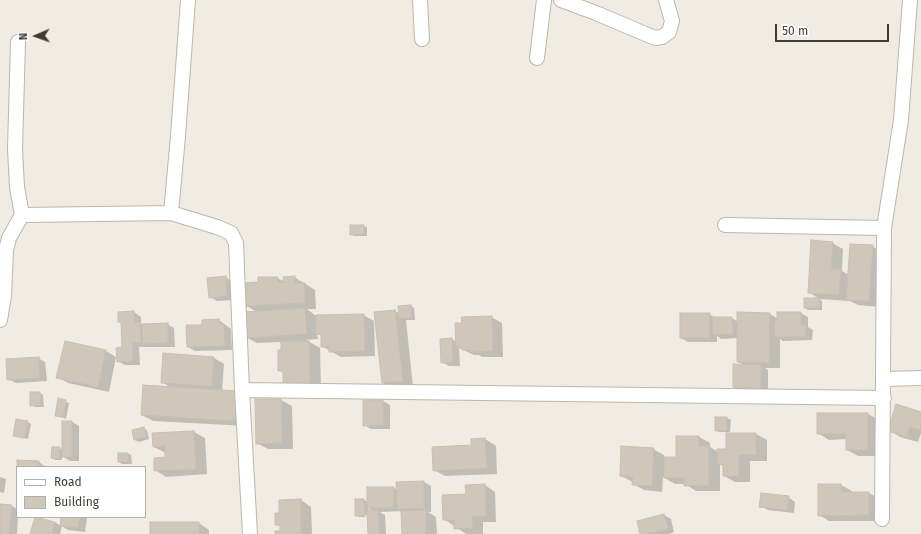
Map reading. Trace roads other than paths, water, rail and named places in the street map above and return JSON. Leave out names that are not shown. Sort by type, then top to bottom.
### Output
[{"type":"street","points":[[171,213],[188,0]]},
{"type":"street","points":[[420,0],[422,39]]},
{"type":"street","points":[[537,58],[544,0]]},
{"type":"street","points":[[561,0],[655,38],[662,37],[669,32],[672,22],[666,0]]},
{"type":"street","points":[[882,519],[884,228],[901,120],[910,0]]},
{"type":"street","points":[[0,320],[4,296],[2,270],[6,250],[9,238],[22,215],[17,187],[15,150],[18,42]]},
{"type":"street","points":[[22,215],[171,213],[218,227],[231,233],[236,243],[250,534]]},
{"type":"street","points":[[725,225],[884,228]]},
{"type":"street","points":[[884,379],[921,378]]},
{"type":"street","points":[[242,390],[884,398]]}]
